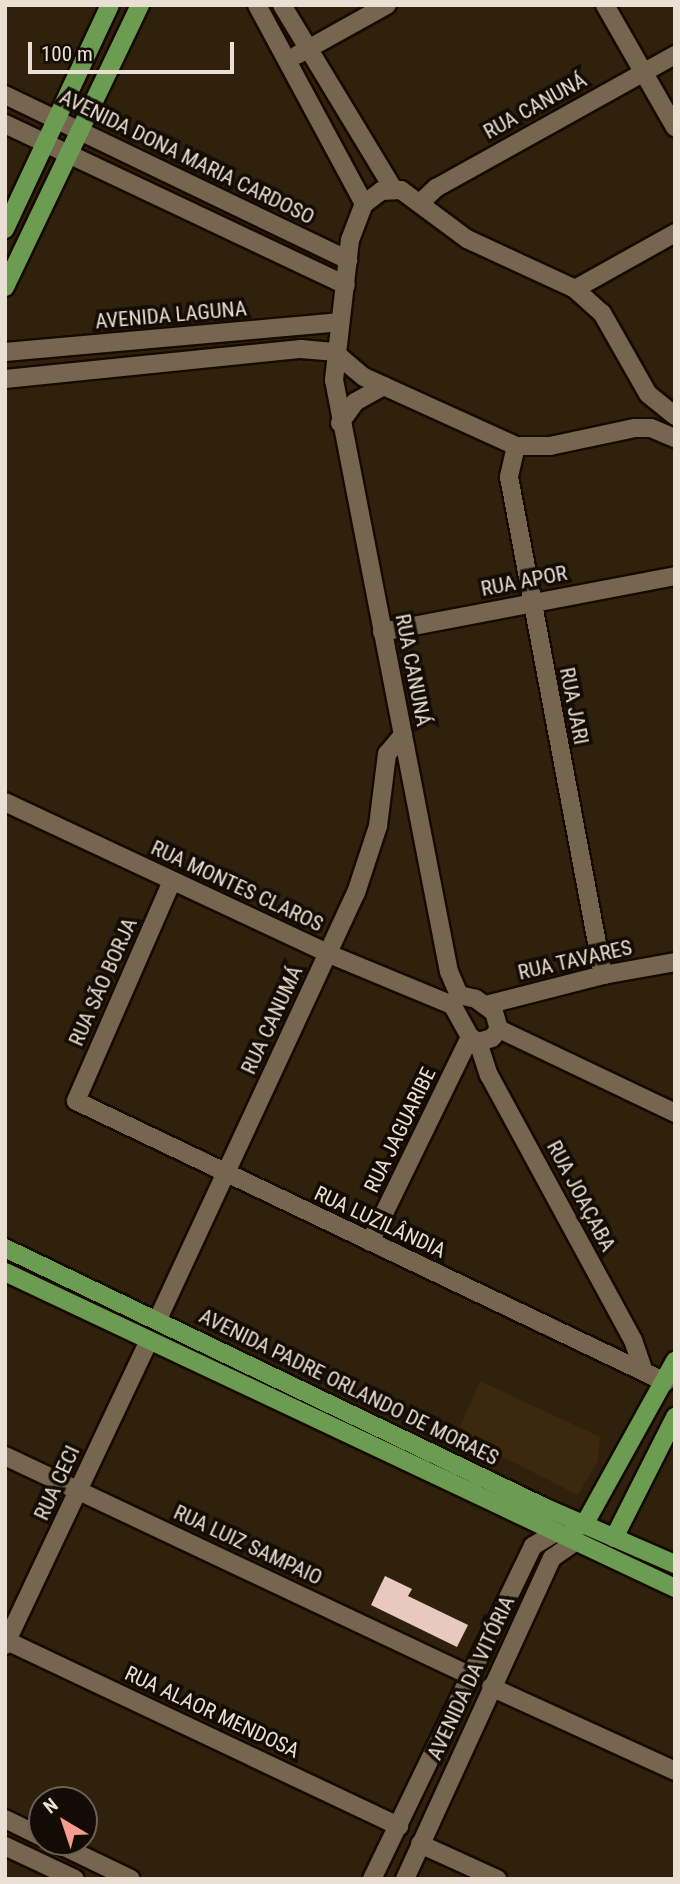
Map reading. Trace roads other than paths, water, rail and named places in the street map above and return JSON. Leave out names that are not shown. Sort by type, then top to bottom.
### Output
[{"type":"main road","points":[[5,229],[110,5]]},
{"type":"main road","points":[[5,288],[71,155],[140,5]]},
{"type":"main road","name":"AVENIDA PADRE ORLANDO DE MORAES","points":[[5,1248],[158,1320],[580,1533],[675,1588]]},
{"type":"main road","name":"AVENIDA PADRE ORLANDO DE MORAES","points":[[5,1272],[556,1532]]},
{"type":"main road","points":[[580,1533],[675,1361]]},
{"type":"main road","points":[[614,1538],[675,1417]]},
{"type":"main road","points":[[556,1532],[614,1538],[675,1564]]},
{"type":"street","points":[[257,5],[364,204],[393,188]]},
{"type":"street","points":[[282,5],[393,188],[421,202],[467,239],[575,289],[602,313],[637,378],[668,412]]},
{"type":"street","points":[[288,61],[387,5]]},
{"type":"street","points":[[605,5],[675,127]]},
{"type":"street","name":"RUA CANUNÁ","points":[[421,202],[436,188],[675,55]]},
{"type":"street","name":"AVENIDA DONA MARIA CARDOSO","points":[[5,95],[348,260]]},
{"type":"street","points":[[5,124],[346,285]]},
{"type":"street","points":[[341,163],[368,147]]},
{"type":"street","name":"RUA CANUNÁ","points":[[364,204],[352,228],[346,285],[334,352],[340,423],[449,972],[456,1000],[474,1040]]},
{"type":"street","points":[[575,289],[675,233]]},
{"type":"street","name":"AVENIDA LAGUNA","points":[[5,352],[339,322]]},
{"type":"street","points":[[5,379],[301,349],[334,352],[364,377],[516,446],[530,449],[651,428],[675,438]]},
{"type":"street","points":[[340,423],[355,402],[384,386]]},
{"type":"street","name":"RUA JARI","points":[[516,446],[509,477],[603,975]]},
{"type":"street","name":"RUA APOR","points":[[382,632],[675,576]]},
{"type":"street","name":"RUA CANUMÁ","points":[[158,1320],[329,954],[370,859],[387,754],[403,734]]},
{"type":"street","name":"RUA MONTES CLAROS","points":[[5,802],[329,954],[456,1000],[486,1005]]},
{"type":"street","name":"RUA SÃO BORJA","points":[[76,1101],[172,881]]},
{"type":"street","name":"RUA TAVARES","points":[[486,1005],[603,975],[675,962]]},
{"type":"street","points":[[474,1040],[492,1038],[499,1029],[499,1019],[486,1005]]},
{"type":"street","points":[[499,1029],[675,1114]]},
{"type":"street","name":"RUA JAGUARIBE","points":[[370,1242],[474,1040]]},
{"type":"street","name":"RUA JOAÇABA","points":[[474,1040],[486,1068],[633,1340],[644,1373]]},
{"type":"street","name":"RUA LUZILÂNDIA","points":[[76,1101],[665,1382]]},
{"type":"street","name":"RUA CECI","points":[[6,1642],[149,1340]]},
{"type":"street","name":"RUA LUIZ SAMPAIO","points":[[5,1456],[471,1676]]},
{"type":"street","name":"AVENIDA DA VITÓRIA","points":[[372,1879],[533,1546],[556,1532]]},
{"type":"street","name":"AVENIDA DA VITÓRIA","points":[[405,1879],[552,1558],[580,1533]]},
{"type":"street","name":"RUA ALAOR MENDOSA","points":[[6,1642],[399,1826]]},
{"type":"street","points":[[491,1687],[675,1771]]},
{"type":"street","points":[[5,1819],[28,1830]]},
{"type":"street","points":[[420,1844],[497,1879]]},
{"type":"street","points":[[5,1846],[75,1879]]},
{"type":"street","points":[[83,1856],[131,1879]]}]
